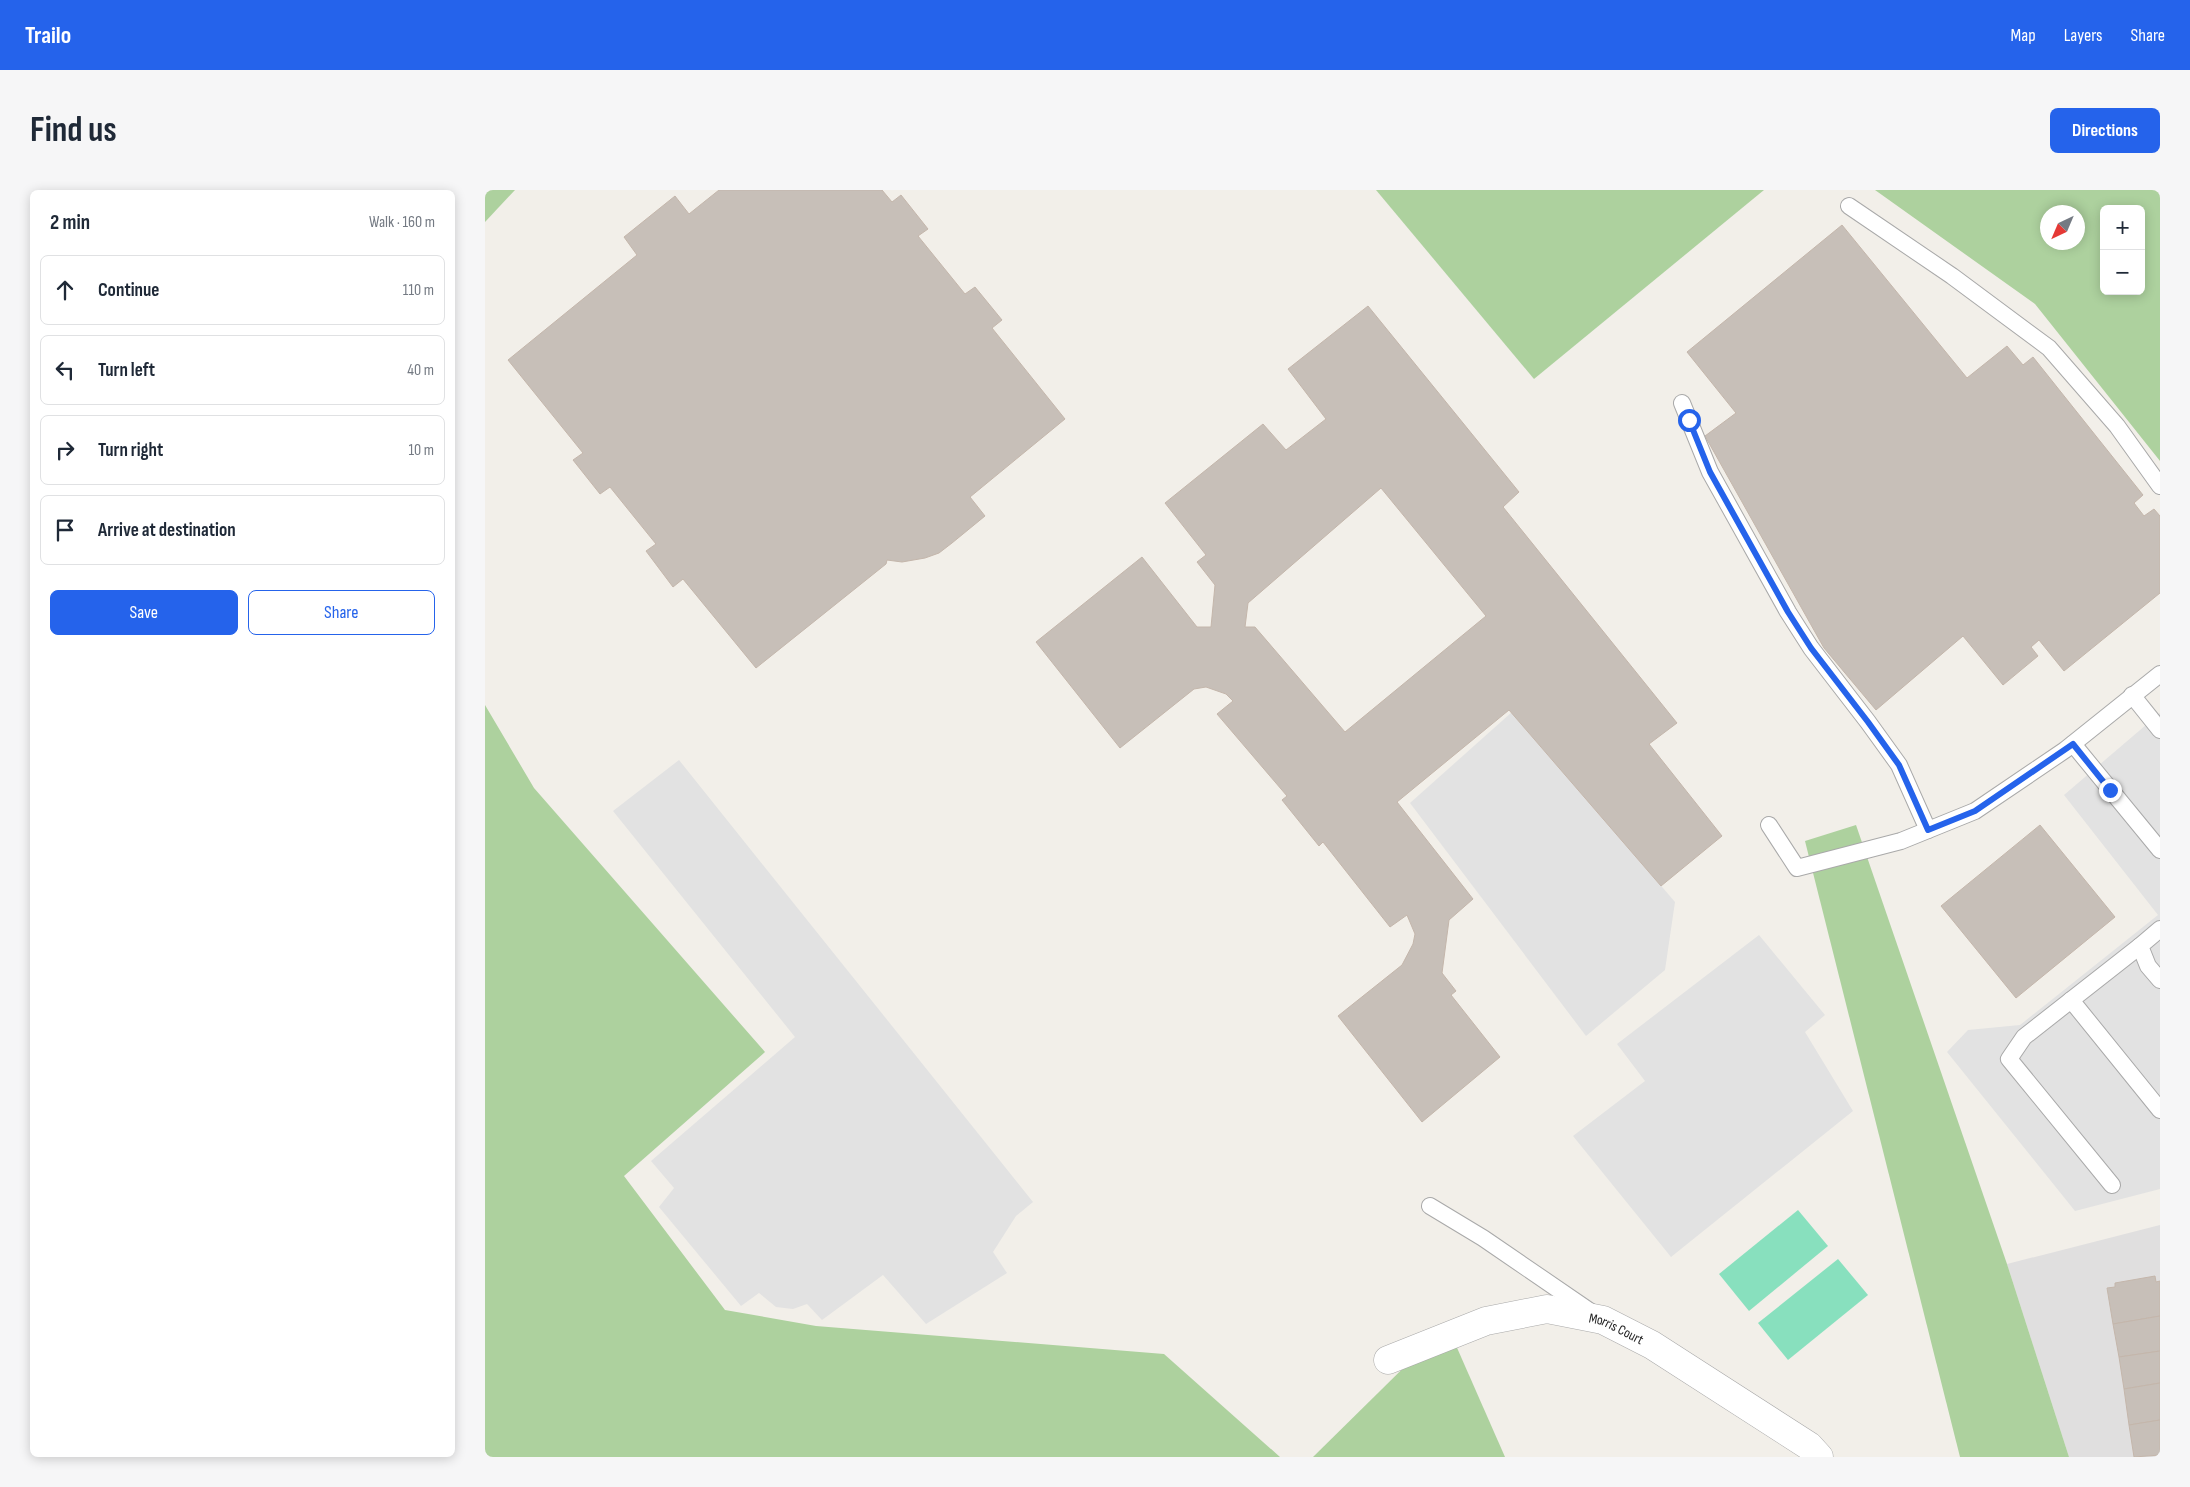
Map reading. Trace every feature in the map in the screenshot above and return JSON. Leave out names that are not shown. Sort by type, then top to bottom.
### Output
[{"type":"street","name":"Morris Court","points":[[1388,1360],[1486,1321],[1547,1309],[1603,1320],[1652,1345],[1809,1446],[1819,1457]]},
{"type":"lane","points":[[1849,206],[1952,276],[2049,348],[2117,426],[2160,486]]},
{"type":"lane","points":[[1682,403],[1710,472],[1788,612],[1811,648],[1899,765],[1928,830]]},
{"type":"lane","points":[[1769,825],[1797,868],[1901,841],[1975,811],[2073,744],[2160,674]]},
{"type":"lane","points":[[2132,695],[2160,730]]},
{"type":"lane","points":[[2073,744],[2160,850]]},
{"type":"lane","points":[[2112,1185],[2009,1059],[2024,1037],[2140,946],[2160,928]]},
{"type":"lane","points":[[2140,946],[2148,966],[2160,980]]},
{"type":"lane","points":[[2071,1000],[2160,1110]]},
{"type":"lane","points":[[1430,1206],[1483,1238],[1603,1320]]},
{"type":"shaded area","points":[[1512,712],[1675,902],[1665,970],[1586,1036],[1410,803]]},
{"type":"shaded area","points":[[2160,713],[2160,1189],[2075,1211],[1947,1052],[1968,1030],[2020,1025],[2158,915],[2064,795]]},
{"type":"shaded area","points":[[679,760],[1033,1202],[1016,1216],[993,1252],[1007,1273],[926,1324],[883,1275],[822,1320],[807,1304],[793,1309],[776,1307],[759,1293],[741,1306],[659,1207],[674,1188],[651,1161],[795,1037],[613,811]]},
{"type":"shaded area","points":[[1759,935],[1825,1015],[1805,1032],[1853,1111],[1671,1257],[1573,1136],[1645,1081],[1617,1044]]},
{"type":"shaded area","points":[[2160,1225],[2160,1457],[2069,1457],[2007,1264]]},
{"type":"green space","points":[[485,190],[515,190],[485,222]]},
{"type":"green space","points":[[1376,190],[1764,190],[1534,379]]},
{"type":"green space","points":[[1875,190],[2160,190],[2160,461],[2035,304]]},
{"type":"green space","points":[[485,705],[534,788],[765,1052],[624,1176],[725,1310],[816,1326],[1164,1354],[1280,1457],[485,1457]]},
{"type":"green space","points":[[1856,825],[2007,1264],[2069,1457],[1960,1457],[1805,841]]},
{"type":"green space","points":[[1798,1210],[1828,1246],[1749,1311],[1719,1274]]},
{"type":"green space","points":[[1838,1259],[1868,1295],[1788,1360],[1758,1323]]},
{"type":"green space","points":[[1447,1325],[1505,1457],[1313,1457]]},
{"type":"building","points":[[719,190],[882,190],[892,202],[901,195],[928,229],[918,236],[965,294],[975,287],[1002,320],[992,328],[1065,419],[970,497],[985,516],[952,543],[939,553],[925,558],[902,562],[887,560],[886,564],[756,668],[683,579],[673,587],[646,551],[656,544],[610,487],[600,494],[573,460],[583,453],[508,360],[637,255],[624,237],[675,196],[689,214]]},
{"type":"building","points":[[1842,225],[1967,378],[2007,346],[2023,365],[2033,357],[2143,495],[2134,503],[2144,516],[2154,509],[2160,516],[2160,593],[2064,671],[2039,640],[2031,647],[2038,656],[2003,685],[1963,636],[1876,710],[1824,648],[1705,436],[1736,413],[1687,352]]},
{"type":"building","points":[[1368,306],[1519,492],[1503,507],[1677,723],[1649,744],[1722,836],[1661,886],[1509,710],[1397,802],[1473,899],[1449,920],[1442,973],[1456,991],[1451,995],[1500,1057],[1422,1122],[1338,1016],[1402,965],[1413,944],[1415,934],[1407,915],[1390,927],[1323,842],[1319,846],[1282,800],[1287,796],[1217,714],[1233,701],[1226,694],[1206,687],[1194,689],[1120,748],[1036,642],[1142,557],[1197,627],[1211,627],[1215,585],[1197,562],[1206,555],[1165,503],[1263,424],[1286,450],[1326,419],[1288,369]],"holes":[[[1381,488],[1486,616],[1345,732],[1255,627],[1245,627],[1248,603]]]},
{"type":"building","points":[[2040,825],[2115,917],[2016,998],[1941,906]]},
{"type":"building","points":[[2155,1276],[2156,1282],[2160,1281],[2160,1316],[2113,1324],[2107,1288],[2115,1287],[2115,1283]]},
{"type":"building","points":[[2160,1316],[2160,1351],[2119,1357],[2113,1324]]},
{"type":"building","points":[[2160,1351],[2160,1383],[2124,1389],[2119,1357]]},
{"type":"building","points":[[2160,1383],[2160,1420],[2129,1425],[2124,1389]]},
{"type":"building","points":[[2160,1420],[2160,1455],[2134,1457],[2129,1425]]},
{"type":"route","points":[[1689,420],[1710,472],[1788,612],[1811,648],[1899,765],[1928,830],[1975,811],[2073,744],[2110,790]]}]
